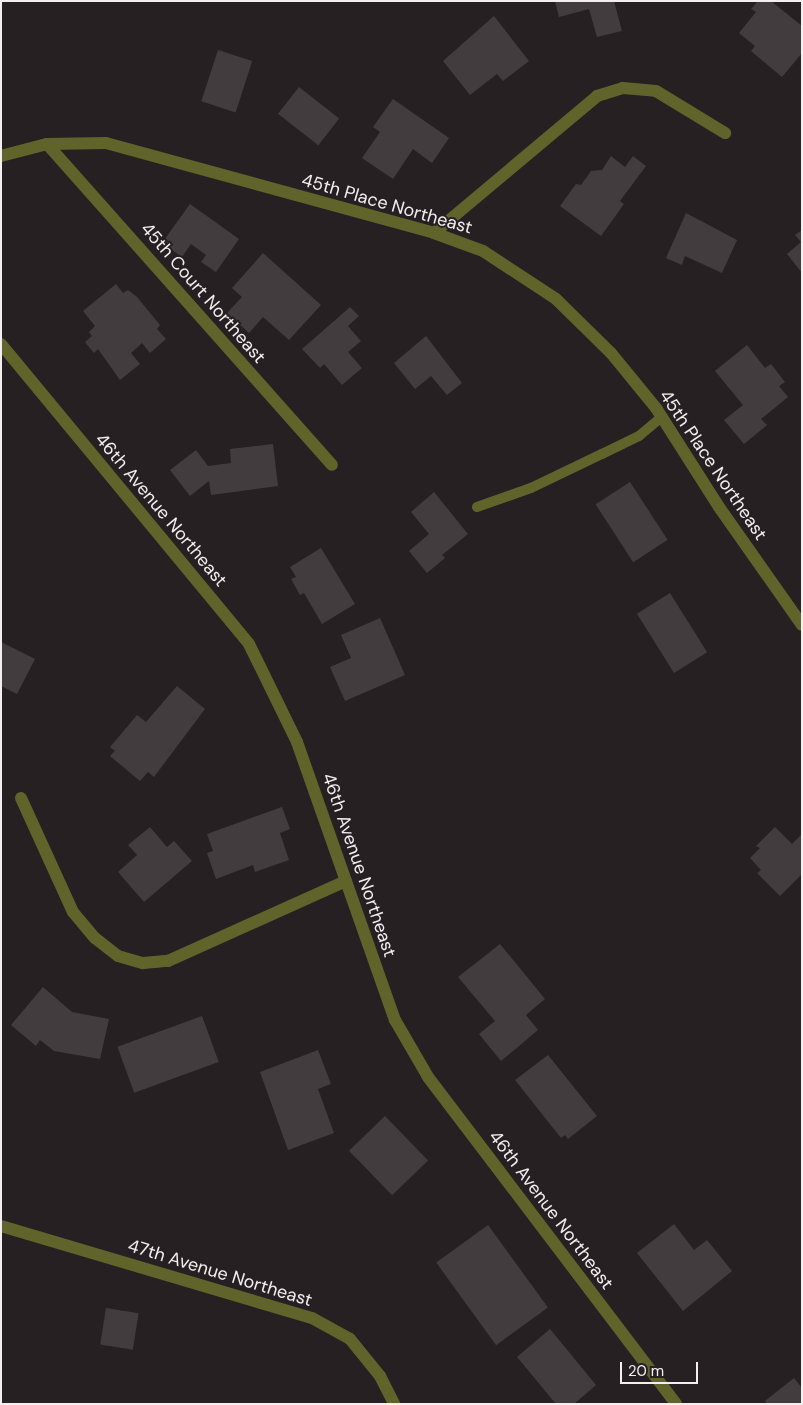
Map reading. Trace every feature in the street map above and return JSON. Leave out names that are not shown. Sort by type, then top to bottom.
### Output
[{"type":"street","points":[[434,232],[597,96],[623,88],[656,91],[725,133]]},
{"type":"street","name":"45th Place Northeast","points":[[1,156],[48,144],[106,143],[434,232],[483,251],[556,299],[611,353],[662,417],[719,507],[802,625]]},
{"type":"street","name":"45th Court Northeast","points":[[48,144],[332,465]]},
{"type":"street","name":"46th Avenue Northeast","points":[[1,344],[249,644],[298,742],[395,1020],[428,1077],[676,1404]]},
{"type":"street","points":[[21,798],[73,912],[95,938],[118,956],[143,963],[168,961],[346,881]]},
{"type":"street","name":"47th Avenue Northeast","points":[[1,1226],[312,1318],[350,1339],[380,1376],[394,1404]]},
{"type":"lane","points":[[477,507],[531,488],[602,454],[638,436],[662,417]]},
{"type":"building","points":[[555,1],[614,1],[622,31],[597,37],[589,9],[559,17]]},
{"type":"building","points":[[758,1],[771,1],[802,26],[802,53],[782,77],[751,51],[755,46],[739,33],[756,12],[751,9]]},
{"type":"building","points":[[494,16],[529,61],[503,81],[497,74],[470,95],[443,61]]},
{"type":"building","points":[[218,50],[252,61],[236,112],[201,101]]},
{"type":"building","points":[[299,87],[339,118],[318,145],[278,114]]},
{"type":"building","points":[[393,99],[449,138],[432,163],[413,149],[393,179],[362,158],[380,132],[373,127]]},
{"type":"building","points":[[611,156],[625,167],[633,156],[646,166],[620,201],[624,204],[601,236],[560,206],[576,184],[581,185],[591,171],[602,170]]},
{"type":"building","points":[[190,204],[239,239],[216,272],[201,262],[206,255],[191,244],[182,257],[162,243]]},
{"type":"building","points":[[686,213],[737,240],[722,273],[685,256],[682,265],[666,258]]},
{"type":"building","points":[[802,230],[802,273],[787,254],[801,242],[795,235]]},
{"type":"building","points":[[263,253],[321,305],[289,340],[263,317],[249,333],[227,313],[242,297],[232,288]]},
{"type":"building","points":[[116,284],[123,293],[128,290],[137,297],[160,325],[157,329],[166,339],[150,353],[142,343],[131,353],[140,364],[120,380],[98,349],[94,353],[85,342],[92,336],[89,332],[95,326],[83,311]]},
{"type":"building","points":[[350,307],[359,316],[348,326],[361,341],[348,352],[362,368],[342,385],[324,364],[320,368],[302,349]]},
{"type":"building","points":[[426,336],[462,383],[447,395],[431,376],[415,389],[394,363]]},
{"type":"building","points":[[747,345],[765,368],[771,364],[785,382],[779,386],[788,397],[761,419],[767,425],[744,444],[724,420],[743,405],[715,371]]},
{"type":"building","points":[[273,444],[278,486],[211,495],[209,481],[190,496],[170,470],[196,450],[208,466],[231,463],[230,449]]},
{"type":"building","points":[[630,482],[668,540],[633,562],[596,504]]},
{"type":"building","points":[[434,492],[468,534],[442,555],[445,558],[427,573],[409,551],[429,534],[411,512]]},
{"type":"building","points":[[321,548],[355,604],[322,624],[304,593],[300,595],[291,579],[296,577],[290,567]]},
{"type":"building","points":[[670,593],[707,652],[674,673],[637,614]]},
{"type":"building","points":[[380,618],[405,675],[345,701],[330,667],[351,658],[341,635]]},
{"type":"building","points":[[1,642],[35,659],[17,694],[1,686]]},
{"type":"building","points":[[177,686],[205,709],[154,777],[148,772],[140,781],[110,756],[115,751],[110,747],[137,715],[146,722]]},
{"type":"building","points":[[282,807],[290,829],[280,833],[289,860],[255,872],[253,865],[216,879],[207,853],[213,851],[207,834]]},
{"type":"building","points":[[150,827],[167,847],[174,841],[192,861],[144,902],[118,872],[137,855],[128,845]]},
{"type":"building","points":[[775,827],[792,844],[802,834],[802,874],[780,896],[757,873],[761,870],[750,858],[760,848],[756,846]]},
{"type":"building","points":[[500,944],[545,999],[526,1015],[538,1030],[501,1061],[479,1034],[495,1021],[458,977]]},
{"type":"building","points":[[43,987],[72,1012],[109,1019],[100,1059],[54,1051],[40,1040],[36,1046],[11,1025]]},
{"type":"building","points":[[202,1016],[219,1062],[134,1093],[117,1047]]},
{"type":"building","points":[[318,1050],[331,1084],[318,1089],[334,1133],[288,1150],[260,1072]]},
{"type":"building","points":[[548,1055],[597,1116],[568,1139],[565,1135],[561,1138],[515,1080]]},
{"type":"building","points":[[385,1116],[428,1161],[392,1195],[349,1151]]},
{"type":"building","points":[[674,1224],[694,1250],[707,1240],[732,1271],[683,1311],[637,1253]]},
{"type":"building","points":[[488,1225],[548,1308],[496,1345],[436,1263]]},
{"type":"building","points":[[106,1308],[139,1313],[133,1350],[100,1345]]},
{"type":"building","points":[[550,1329],[596,1385],[574,1404],[556,1404],[517,1357]]},
{"type":"building","points":[[794,1378],[802,1388],[802,1404],[767,1404],[765,1401]]}]
